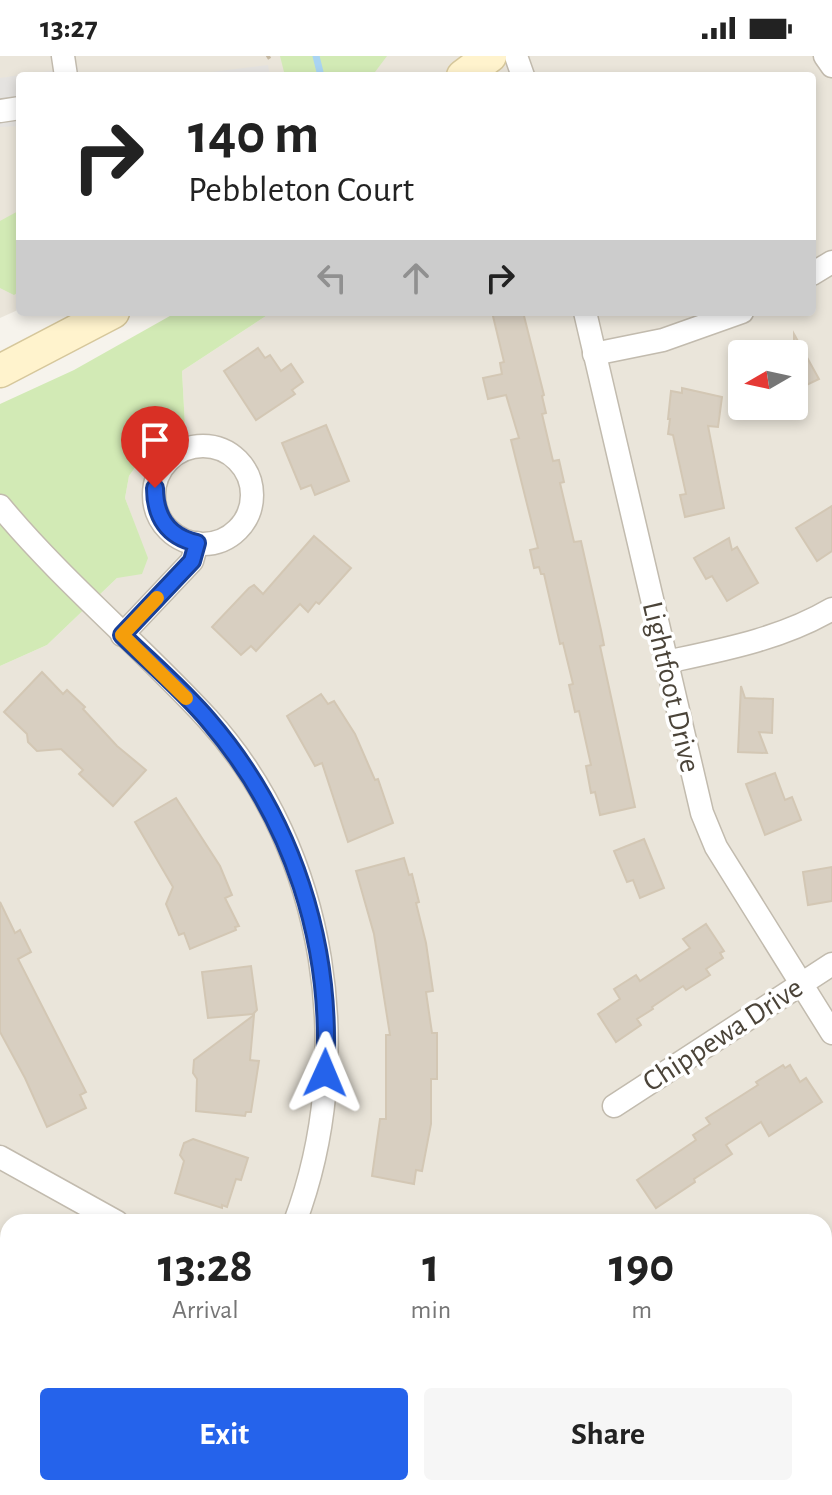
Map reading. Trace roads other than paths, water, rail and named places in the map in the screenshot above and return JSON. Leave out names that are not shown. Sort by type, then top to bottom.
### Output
[{"type":"main road","points":[[468,72],[490,56]]},
{"type":"main road","points":[[0,371],[105,316]]},
{"type":"street","points":[[825,56],[832,66]]},
{"type":"street","name":"Lightfoot Drive","points":[[586,316],[693,782],[711,836],[832,1033]]},
{"type":"street","points":[[594,354],[663,340],[731,316]]},
{"type":"street","points":[[208,446],[220,449],[241,464],[251,488],[251,501],[248,514],[232,534],[209,544],[197,543],[180,538],[168,529],[159,517],[155,488],[167,461],[179,452],[208,446]]},
{"type":"street","points":[[0,506],[28,540],[209,720],[277,820],[296,864],[314,926],[324,989],[327,1048],[315,1153],[297,1214]]},
{"type":"street","points":[[122,635],[192,561],[197,543]]},
{"type":"street","points":[[666,662],[738,647],[780,633],[832,609]]},
{"type":"street","name":"Chippewa Drive","points":[[614,1106],[832,964]]},
{"type":"street","points":[[0,1157],[103,1214]]},
{"type":"waterway","points":[[316,56],[320,72]]}]
